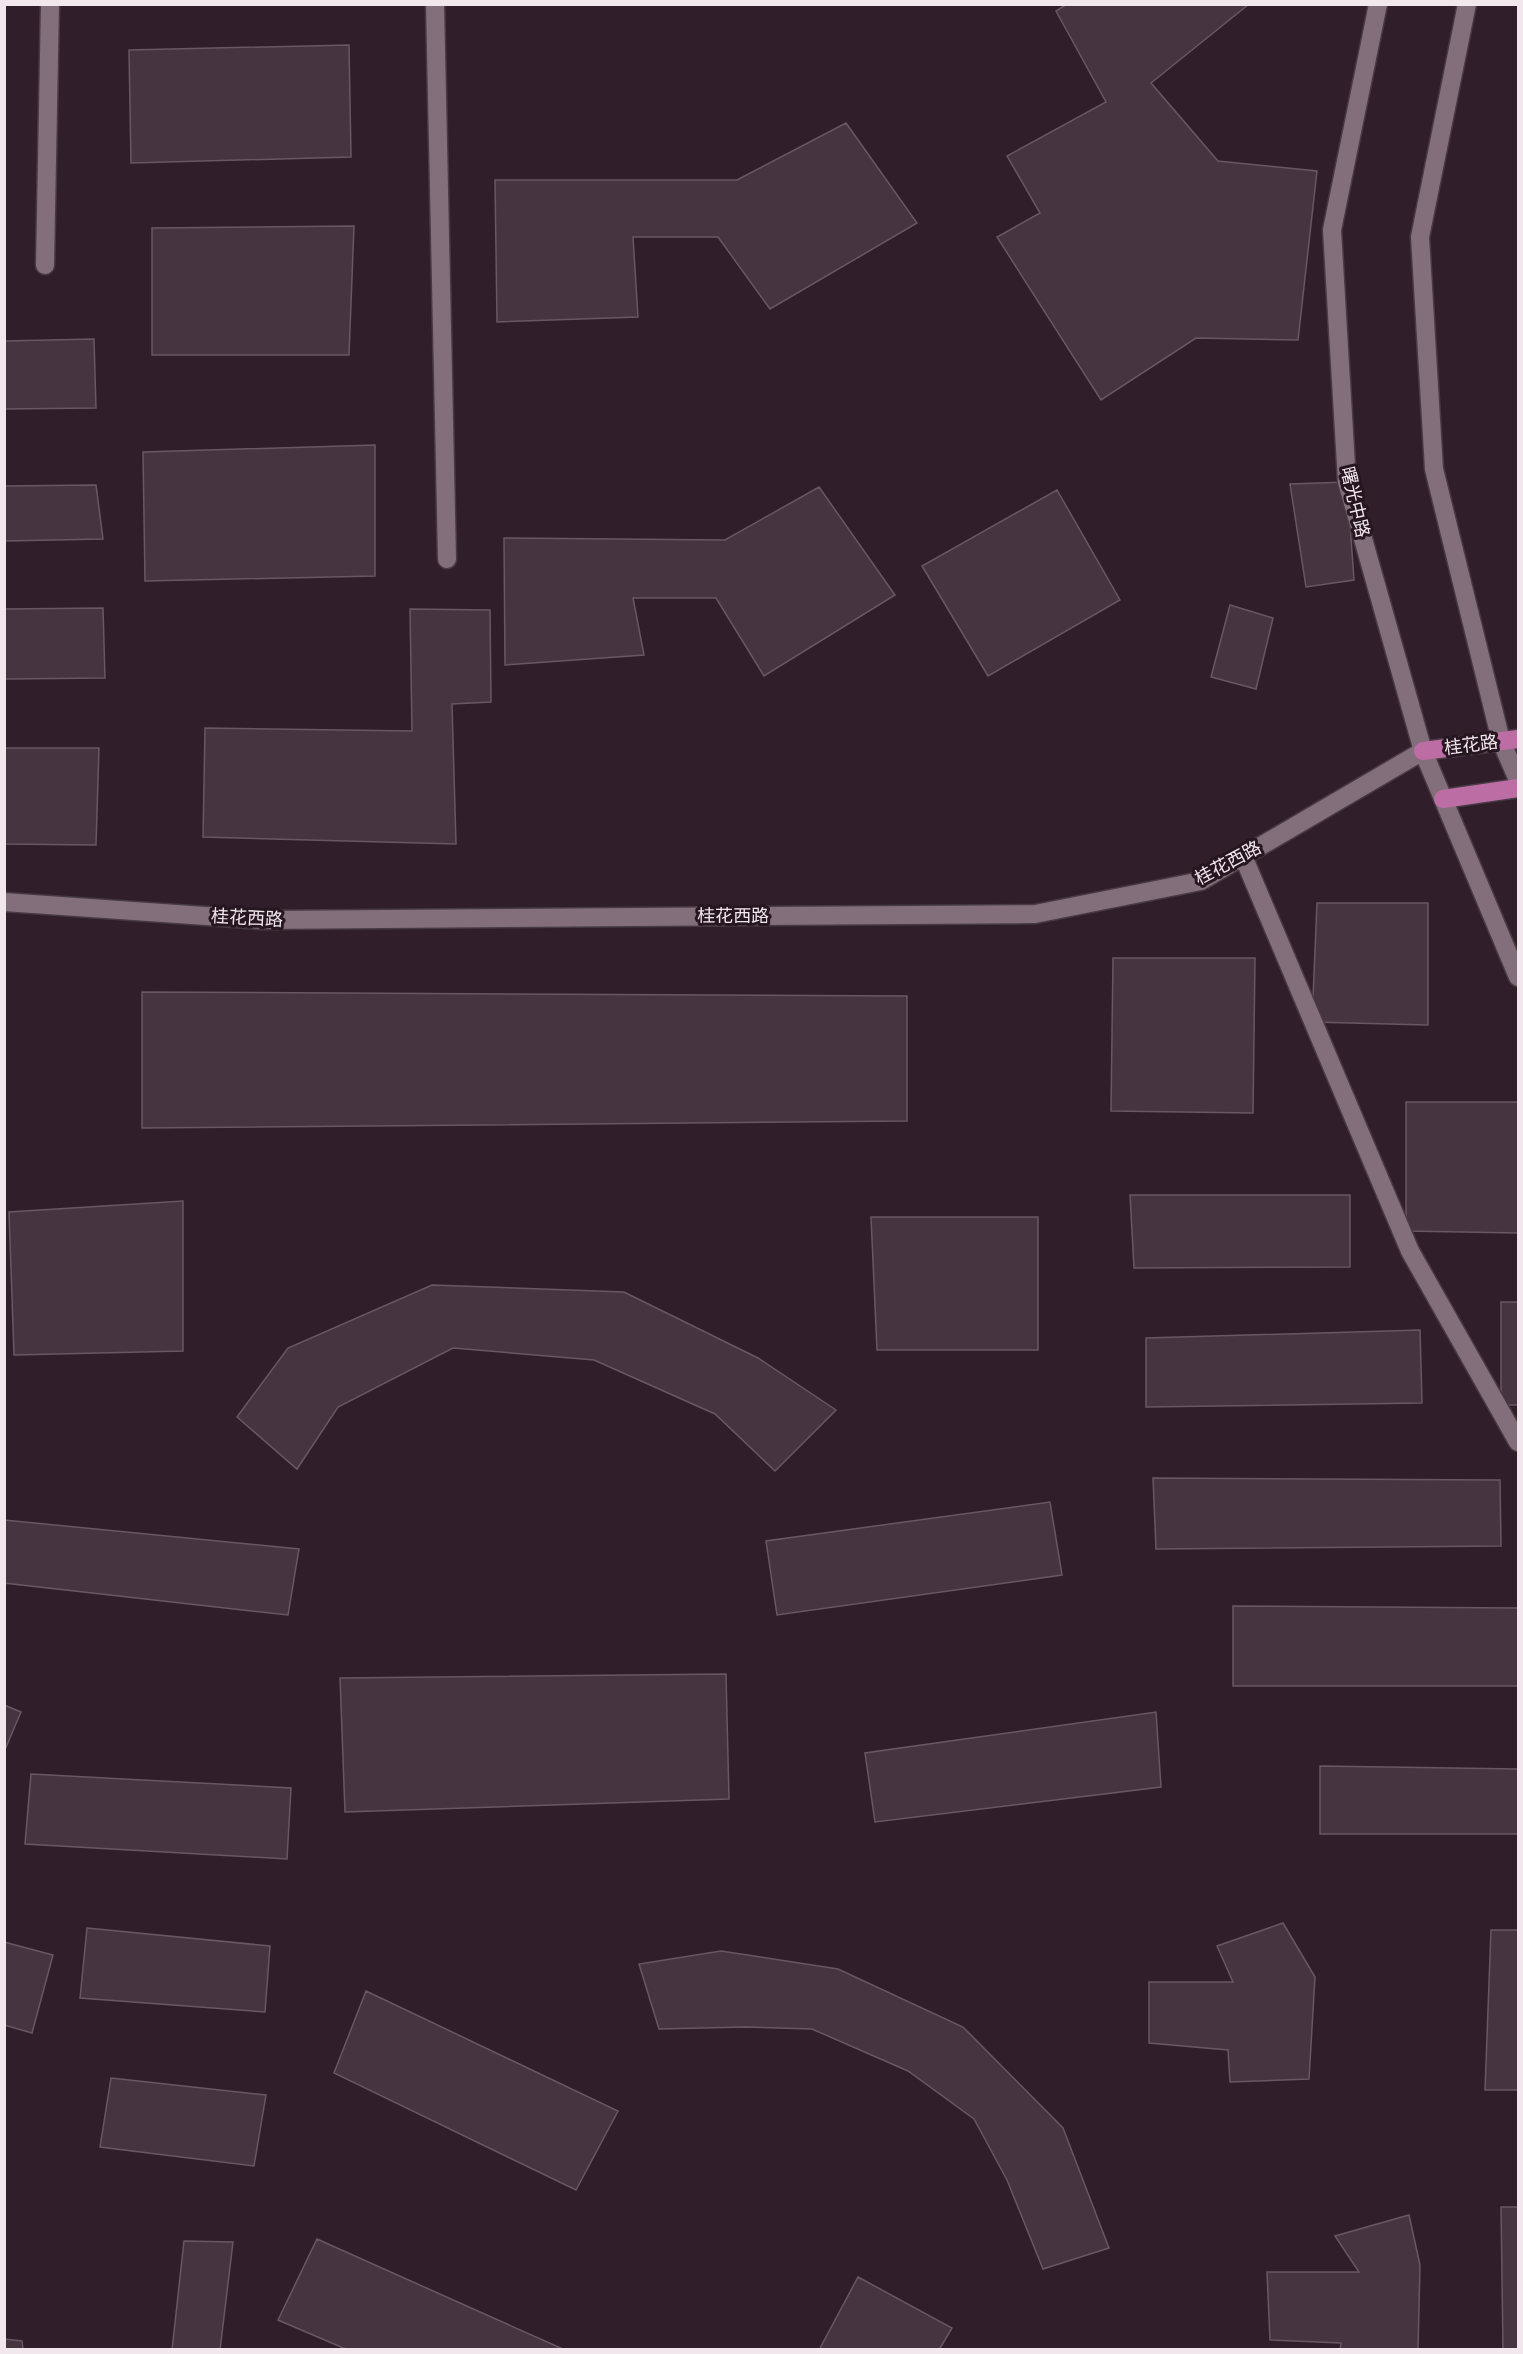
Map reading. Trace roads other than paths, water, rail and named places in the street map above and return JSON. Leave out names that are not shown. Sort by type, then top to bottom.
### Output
[{"type":"main road","name":"桂花路","points":[[1423,751],[1510,740]]},
{"type":"main road","points":[[1443,799],[1518,788]]},
{"type":"street","points":[[45,265],[50,4]]},
{"type":"street","points":[[435,4],[447,559]]},
{"type":"street","name":"曙光中路","points":[[1378,4],[1332,230],[1347,482],[1423,751],[1518,976]]},
{"type":"street","points":[[1467,4],[1420,237],[1434,470],[1510,740],[1518,780]]},
{"type":"street","name":"桂花西路","points":[[4,902],[263,920],[1035,914],[1201,881],[1423,751]]},
{"type":"street","points":[[1243,856],[1410,1251],[1518,1443]]}]
